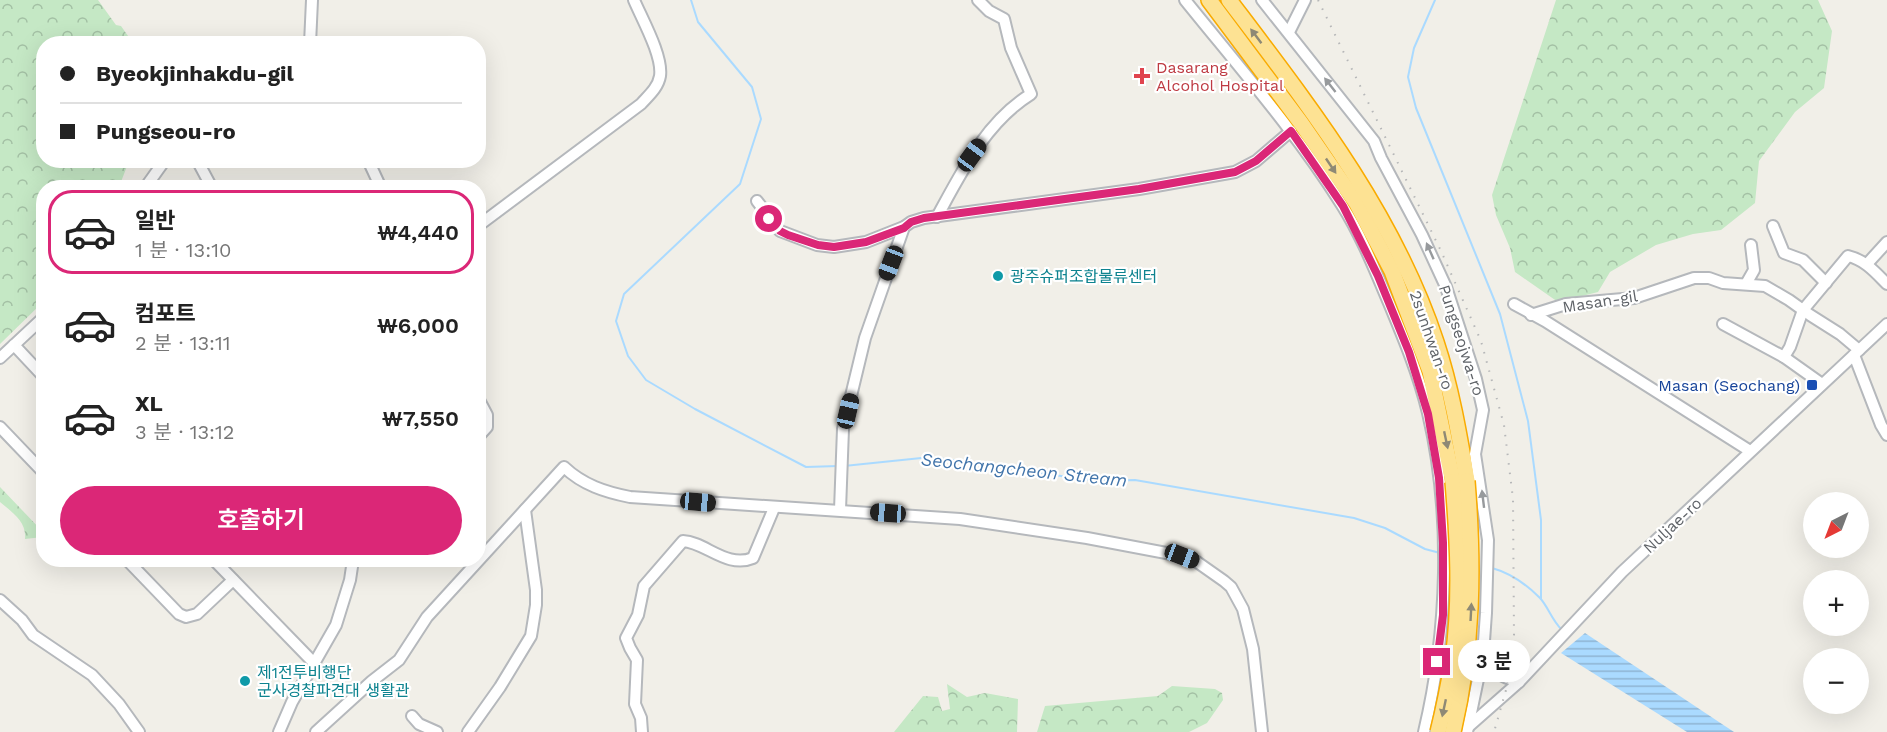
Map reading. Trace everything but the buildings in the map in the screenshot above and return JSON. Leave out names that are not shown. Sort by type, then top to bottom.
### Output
[{"type":"highway","name":"2sunhwan-ro","points":[[1209,0],[1301,123],[1357,204],[1392,271],[1431,371],[1460,481],[1453,658],[1438,732]]},
{"type":"highway","name":"2sunhwan-ro","points":[[1229,0],[1311,109],[1383,220],[1404,261],[1436,342],[1454,404],[1460,481],[1473,572],[1470,625],[1461,696],[1463,731]]},
{"type":"street","points":[[310,36],[312,0]]},
{"type":"street","points":[[486,220],[641,104],[655,89],[660,76],[658,60],[634,0]]},
{"type":"street","points":[[937,217],[983,139],[1014,104],[1031,94],[1011,48],[1004,19],[989,11],[978,0]]},
{"type":"street","points":[[1185,0],[1291,131],[1343,206],[1378,276],[1409,352],[1428,414],[1439,478],[1443,543],[1443,615],[1426,732]]},
{"type":"street","name":"Pungseojwa-ro","points":[[1262,0],[1374,141],[1446,287],[1476,379],[1483,410],[1475,454],[1482,491],[1488,557],[1486,613],[1479,672],[1463,731]]},
{"type":"street","points":[[1289,32],[1305,0]]},
{"type":"street","points":[[757,201],[780,231],[818,245],[845,246],[866,242],[904,228],[911,222],[937,217],[1139,189],[1235,172],[1256,161],[1291,131]]},
{"type":"street","points":[[1773,226],[1784,253],[1803,260],[1826,283]]},
{"type":"street","points":[[840,510],[843,429],[865,338],[904,228]]},
{"type":"street","points":[[1867,264],[1887,242]]},
{"type":"street","points":[[1746,284],[1754,270],[1751,245]]},
{"type":"street","points":[[1784,357],[1790,347],[1803,310],[1848,256],[1859,258],[1887,284]]},
{"type":"street","name":"Masan-gil","points":[[1531,315],[1566,304],[1634,298],[1694,278],[1709,278],[1723,283],[1765,286],[1840,334],[1856,353]]},
{"type":"street","points":[[1514,304],[1545,321],[1750,451]]},
{"type":"street","points":[[0,358],[36,324]]},
{"type":"street","points":[[1723,324],[1784,357],[1822,384]]},
{"type":"street","name":"Nuljae-ro","points":[[1463,731],[1547,654],[1622,572],[1887,324]]},
{"type":"street","points":[[14,345],[36,368]]},
{"type":"street","points":[[1856,353],[1882,428],[1887,435]]},
{"type":"street","points":[[486,413],[486,428]]},
{"type":"street","points":[[0,427],[36,465]]},
{"type":"street","points":[[486,553],[564,467],[595,488],[630,497],[960,519],[1164,552],[1197,562],[1219,576],[1231,587],[1243,609],[1253,649],[1262,732]]},
{"type":"street","points":[[642,732],[641,718],[635,704],[637,660],[626,638],[638,615],[644,586],[683,541],[690,541],[712,553],[744,561],[753,558],[774,508]]},
{"type":"street","points":[[468,732],[500,687],[531,636],[536,590],[525,510]]},
{"type":"street","points":[[134,567],[179,614],[186,618],[196,614],[233,580]]},
{"type":"street","points":[[221,567],[313,662]]},
{"type":"street","points":[[279,732],[313,662],[336,625],[352,567]]},
{"type":"street","points":[[316,732],[372,681],[399,660],[427,617],[473,567]]},
{"type":"street","points":[[0,600],[22,620],[33,635],[92,675],[119,704],[138,732]]},
{"type":"street","points":[[1439,647],[1441,666],[1454,678],[1468,683],[1479,672]]},
{"type":"street","points":[[1482,655],[1492,670],[1501,676],[1519,682]]},
{"type":"street","points":[[412,716],[419,724],[437,732]]},
{"type":"green space","points":[[0,0],[98,0],[116,25],[121,26],[128,36],[36,36],[36,168],[126,168],[122,180],[36,180],[36,309],[0,344]]},
{"type":"green space","points":[[1556,0],[1818,0],[1832,31],[1824,88],[1795,112],[1759,161],[1755,203],[1721,230],[1693,234],[1656,245],[1610,272],[1598,292],[1558,302],[1515,272],[1510,248],[1496,215],[1492,195]]},
{"type":"green space","points":[[0,487],[36,525],[36,538],[25,539],[21,522],[0,502]]},
{"type":"green space","points":[[947,684],[967,697],[985,693],[1018,699],[1017,732],[894,732],[923,696],[938,697],[942,711],[950,709]]},
{"type":"green space","points":[[1172,686],[1215,689],[1222,693],[1223,700],[1207,723],[1189,732],[1037,732],[1045,706],[1158,696]]},
{"type":"water","points":[[1585,633],[1734,732],[1687,732],[1561,653]]},
{"type":"waterway","name":"Seochangcheon Stream","points":[[691,0],[698,22],[752,87],[761,119],[740,184],[624,294],[616,321],[628,356],[646,380],[695,409],[806,467],[838,466]]},
{"type":"waterway","points":[[1435,0],[1414,48],[1408,77],[1416,108],[1500,314],[1528,421],[1541,520],[1541,599]]},
{"type":"waterway","name":"Seochangcheon Stream","points":[[844,466],[931,457],[1099,481],[1135,480],[1354,518],[1385,528],[1425,549],[1440,553]]},
{"type":"waterway","name":"Seochangcheon Stream","points":[[1492,568],[1512,576],[1535,593],[1562,630]]},
{"type":"railway","points":[[1318,0],[1441,251],[1481,341],[1504,425],[1513,499],[1514,635],[1506,690],[1494,732]]},
{"type":"place","name":"Dasarang Alcohol Hospital","points":[[1142,76]]},
{"type":"place","name":"광주슈퍼조합물류센터","points":[[998,276]]},
{"type":"place","name":"Masan (Seochang)","points":[[1812,385]]},
{"type":"place","name":"제1전투비행단 군사경찰파견대 생활관","points":[[245,681]]},
{"type":"route","points":[[769,219],[780,231],[794,237],[818,245],[845,246],[866,242],[924,218],[1139,189],[1235,172],[1256,161],[1291,131],[1343,206],[1378,276],[1409,352],[1428,414],[1439,478],[1443,543],[1443,615],[1437,662]]}]
